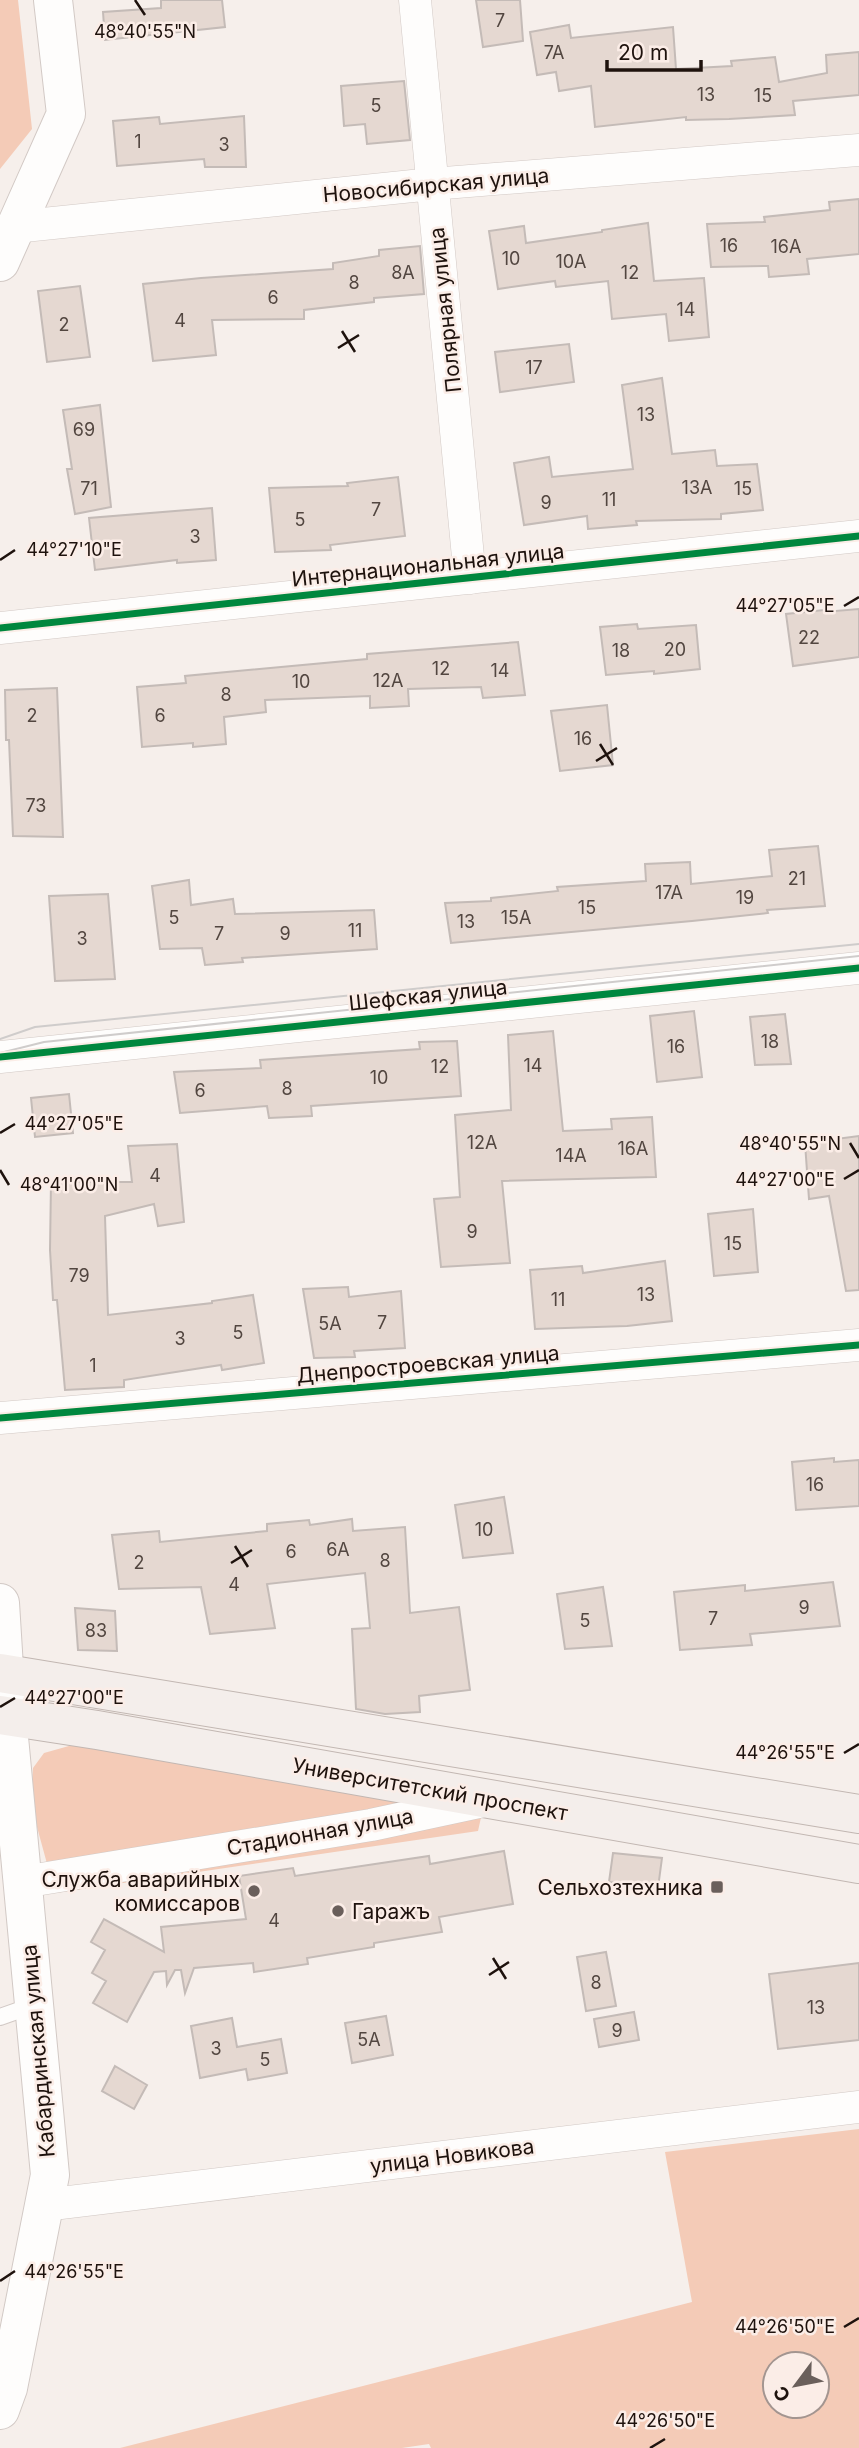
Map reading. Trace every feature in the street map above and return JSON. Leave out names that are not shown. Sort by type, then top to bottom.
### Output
[{"type":"highway","name":"Университетский проспект","points":[[3,1673],[859,1814]]},
{"type":"highway","name":"Университетский проспект","points":[[3,1716],[859,1864]]},
{"type":"street","points":[[0,262],[66,114],[52,0]]},
{"type":"street","name":"Полярная улица","points":[[415,0],[470,578]]},
{"type":"street","name":"Новосибирская улица","points":[[14,228],[432,184],[859,150]]},
{"type":"street","name":"Интернациональная улица","points":[[0,628],[859,536]]},
{"type":"street","name":"Шефская улица","points":[[0,1058],[859,968]]},
{"type":"street","name":"Днепростроевская улица","points":[[0,1418],[859,1345]]},
{"type":"street","name":"Кабардинская улица","points":[[0,1603],[3,1716],[23,1882],[17,2011],[50,2175],[8,2388],[0,2410]]},
{"type":"street","name":"Стадионная улица","points":[[23,1882],[372,1825],[491,1799]]},
{"type":"street","name":"улица Новикова","points":[[44,2205],[859,2107]]},
{"type":"shaded area","points":[[0,0],[18,0],[32,129],[0,169]]},
{"type":"shaded area","points":[[76,1744],[482,1813],[478,1831],[55,1893],[31,1805],[33,1768],[44,1753]]},
{"type":"shaded area","points":[[859,2129],[859,2448],[431,2448],[429,2444],[402,2448],[120,2448],[692,2302],[665,2152]]},
{"type":"building","points":[[161,0],[222,0],[225,27],[105,40],[103,12],[161,8]]},
{"type":"building","points":[[476,0],[520,0],[523,41],[483,47]]},
{"type":"building","points":[[569,25],[571,38],[673,27],[676,69],[732,66],[731,61],[775,57],[779,82],[827,73],[826,55],[859,52],[859,95],[793,101],[795,115],[686,120],[686,117],[595,127],[591,86],[559,91],[556,72],[537,75],[530,32]]},
{"type":"building","points":[[404,81],[410,140],[367,144],[365,124],[344,126],[341,86]]},
{"type":"building","points":[[244,116],[246,167],[205,167],[204,159],[117,166],[113,121],[159,117],[160,124]]},
{"type":"building","points":[[859,199],[859,254],[807,259],[809,274],[769,277],[768,266],[711,267],[707,224],[765,222],[764,217],[830,210],[829,202]]},
{"type":"building","points":[[648,223],[654,281],[704,278],[709,337],[669,341],[666,314],[612,319],[608,281],[556,287],[555,281],[498,289],[489,231],[524,226],[526,243]]},
{"type":"building","points":[[420,246],[424,294],[374,298],[374,302],[304,310],[304,319],[212,320],[216,355],[153,361],[143,284],[333,269],[333,263],[379,256],[379,250]]},
{"type":"building","points":[[80,286],[90,357],[47,362],[38,291]]},
{"type":"building","points":[[569,344],[574,382],[500,392],[495,352]]},
{"type":"building","points":[[662,378],[672,454],[715,450],[717,466],[757,464],[763,510],[721,514],[721,519],[636,521],[637,525],[588,529],[587,516],[524,525],[514,463],[549,457],[552,477],[633,469],[622,385]]},
{"type":"building","points":[[100,405],[111,507],[75,514],[67,469],[72,469],[63,410]]},
{"type":"building","points":[[398,477],[405,536],[330,545],[331,550],[275,552],[269,488],[348,486],[347,483]]},
{"type":"building","points":[[212,508],[216,560],[177,563],[177,560],[95,570],[89,518]]},
{"type":"building","points":[[859,609],[859,657],[793,666],[786,614]]},
{"type":"building","points":[[637,624],[638,629],[696,625],[700,669],[606,675],[600,627]]},
{"type":"building","points":[[518,642],[525,695],[483,698],[481,687],[408,689],[409,706],[370,708],[370,696],[265,700],[266,712],[224,717],[226,744],[193,747],[193,743],[142,747],[137,687],[186,683],[185,676],[367,659],[367,654]]},
{"type":"building","points":[[57,688],[63,837],[13,836],[5,690]]},
{"type":"building","points":[[607,705],[613,765],[560,771],[551,711]]},
{"type":"building","points":[[818,846],[825,906],[451,943],[445,903],[491,901],[491,898],[558,891],[557,887],[646,881],[645,864],[690,862],[691,884],[772,876],[769,850]]},
{"type":"building","points":[[189,880],[191,905],[233,899],[235,914],[374,910],[377,949],[242,958],[243,962],[205,965],[202,948],[160,949],[152,886]]},
{"type":"building","points":[[108,894],[115,979],[55,981],[49,896]]},
{"type":"building","points":[[694,1011],[702,1077],[657,1082],[650,1016]]},
{"type":"building","points":[[785,1014],[791,1064],[755,1065],[750,1017]]},
{"type":"building","points":[[553,1031],[563,1131],[612,1129],[611,1119],[652,1117],[656,1177],[502,1181],[510,1263],[441,1267],[434,1199],[460,1197],[455,1115],[511,1110],[508,1035]]},
{"type":"building","points":[[457,1041],[461,1096],[311,1106],[312,1116],[269,1118],[267,1106],[180,1113],[174,1072],[261,1068],[260,1060],[420,1049],[419,1042]]},
{"type":"building","points":[[69,1094],[73,1133],[35,1137],[31,1098]]},
{"type":"building","points":[[859,1136],[859,1290],[846,1291],[829,1196],[809,1199],[805,1143]]},
{"type":"building","points":[[177,1144],[184,1222],[158,1226],[154,1204],[105,1216],[108,1315],[212,1303],[253,1295],[264,1363],[222,1370],[221,1365],[124,1380],[124,1387],[65,1390],[57,1300],[53,1300],[50,1250],[51,1182],[132,1182],[128,1146]]},
{"type":"building","points":[[753,1209],[758,1272],[714,1276],[708,1214]]},
{"type":"building","points":[[665,1261],[672,1321],[627,1326],[535,1329],[530,1270],[582,1266],[583,1273]]},
{"type":"building","points":[[348,1287],[349,1297],[401,1291],[405,1348],[354,1351],[355,1357],[314,1358],[303,1289]]},
{"type":"building","points":[[834,1458],[834,1462],[859,1460],[859,1506],[796,1510],[792,1462]]},
{"type":"building","points":[[504,1497],[513,1553],[463,1558],[455,1505]]},
{"type":"building","points":[[352,1519],[353,1531],[405,1527],[410,1613],[459,1607],[470,1690],[419,1696],[420,1712],[385,1714],[356,1709],[352,1629],[370,1628],[365,1573],[267,1584],[275,1628],[210,1634],[201,1587],[119,1589],[112,1535],[159,1531],[160,1542],[267,1531],[267,1524],[309,1520],[310,1525]]},
{"type":"building","points":[[833,1582],[840,1626],[750,1634],[752,1645],[680,1650],[674,1592],[745,1585],[745,1591]]},
{"type":"building","points":[[603,1587],[612,1646],[565,1649],[557,1594]]},
{"type":"building","points":[[75,1608],[115,1611],[117,1651],[78,1650]]},
{"type":"building","points":[[504,1851],[513,1904],[439,1917],[442,1932],[307,1958],[308,1964],[254,1972],[253,1963],[194,1968],[185,1993],[181,1970],[175,1970],[167,1985],[166,1971],[154,1972],[127,2022],[93,2003],[106,1981],[92,1973],[105,1950],[91,1942],[104,1919],[164,1952],[161,1927],[246,1919],[239,1876],[293,1868],[295,1876],[429,1856],[430,1864]]},
{"type":"building","points":[[613,1853],[662,1858],[658,1888],[609,1882]]},
{"type":"building","points":[[606,1952],[616,2006],[586,2011],[577,1957]]},
{"type":"building","points":[[859,1963],[859,2040],[778,2049],[769,1974]]},
{"type":"building","points":[[634,2012],[639,2040],[599,2047],[594,2019]]},
{"type":"building","points":[[386,2016],[393,2055],[352,2063],[345,2023]]},
{"type":"building","points":[[232,2018],[237,2047],[281,2039],[287,2073],[248,2080],[246,2069],[200,2078],[191,2026]]},
{"type":"building","points":[[115,2066],[147,2085],[134,2109],[102,2091]]},
{"type":"tram line","points":[[0,1039],[35,1027],[859,944]]},
{"type":"tram line","points":[[0,1053],[44,1042],[859,956]]},
{"type":"cycle path","points":[[0,628],[859,536]]},
{"type":"cycle path","points":[[0,1057],[859,968]]},
{"type":"cycle path","points":[[0,1418],[859,1345]]},
{"type":"place","name":"Сельхозтехника","points":[[717,1887]]},
{"type":"place","name":"Служба аварийных комиссаров","points":[[254,1891]]},
{"type":"place","name":"Гаражъ","points":[[338,1911]]}]
